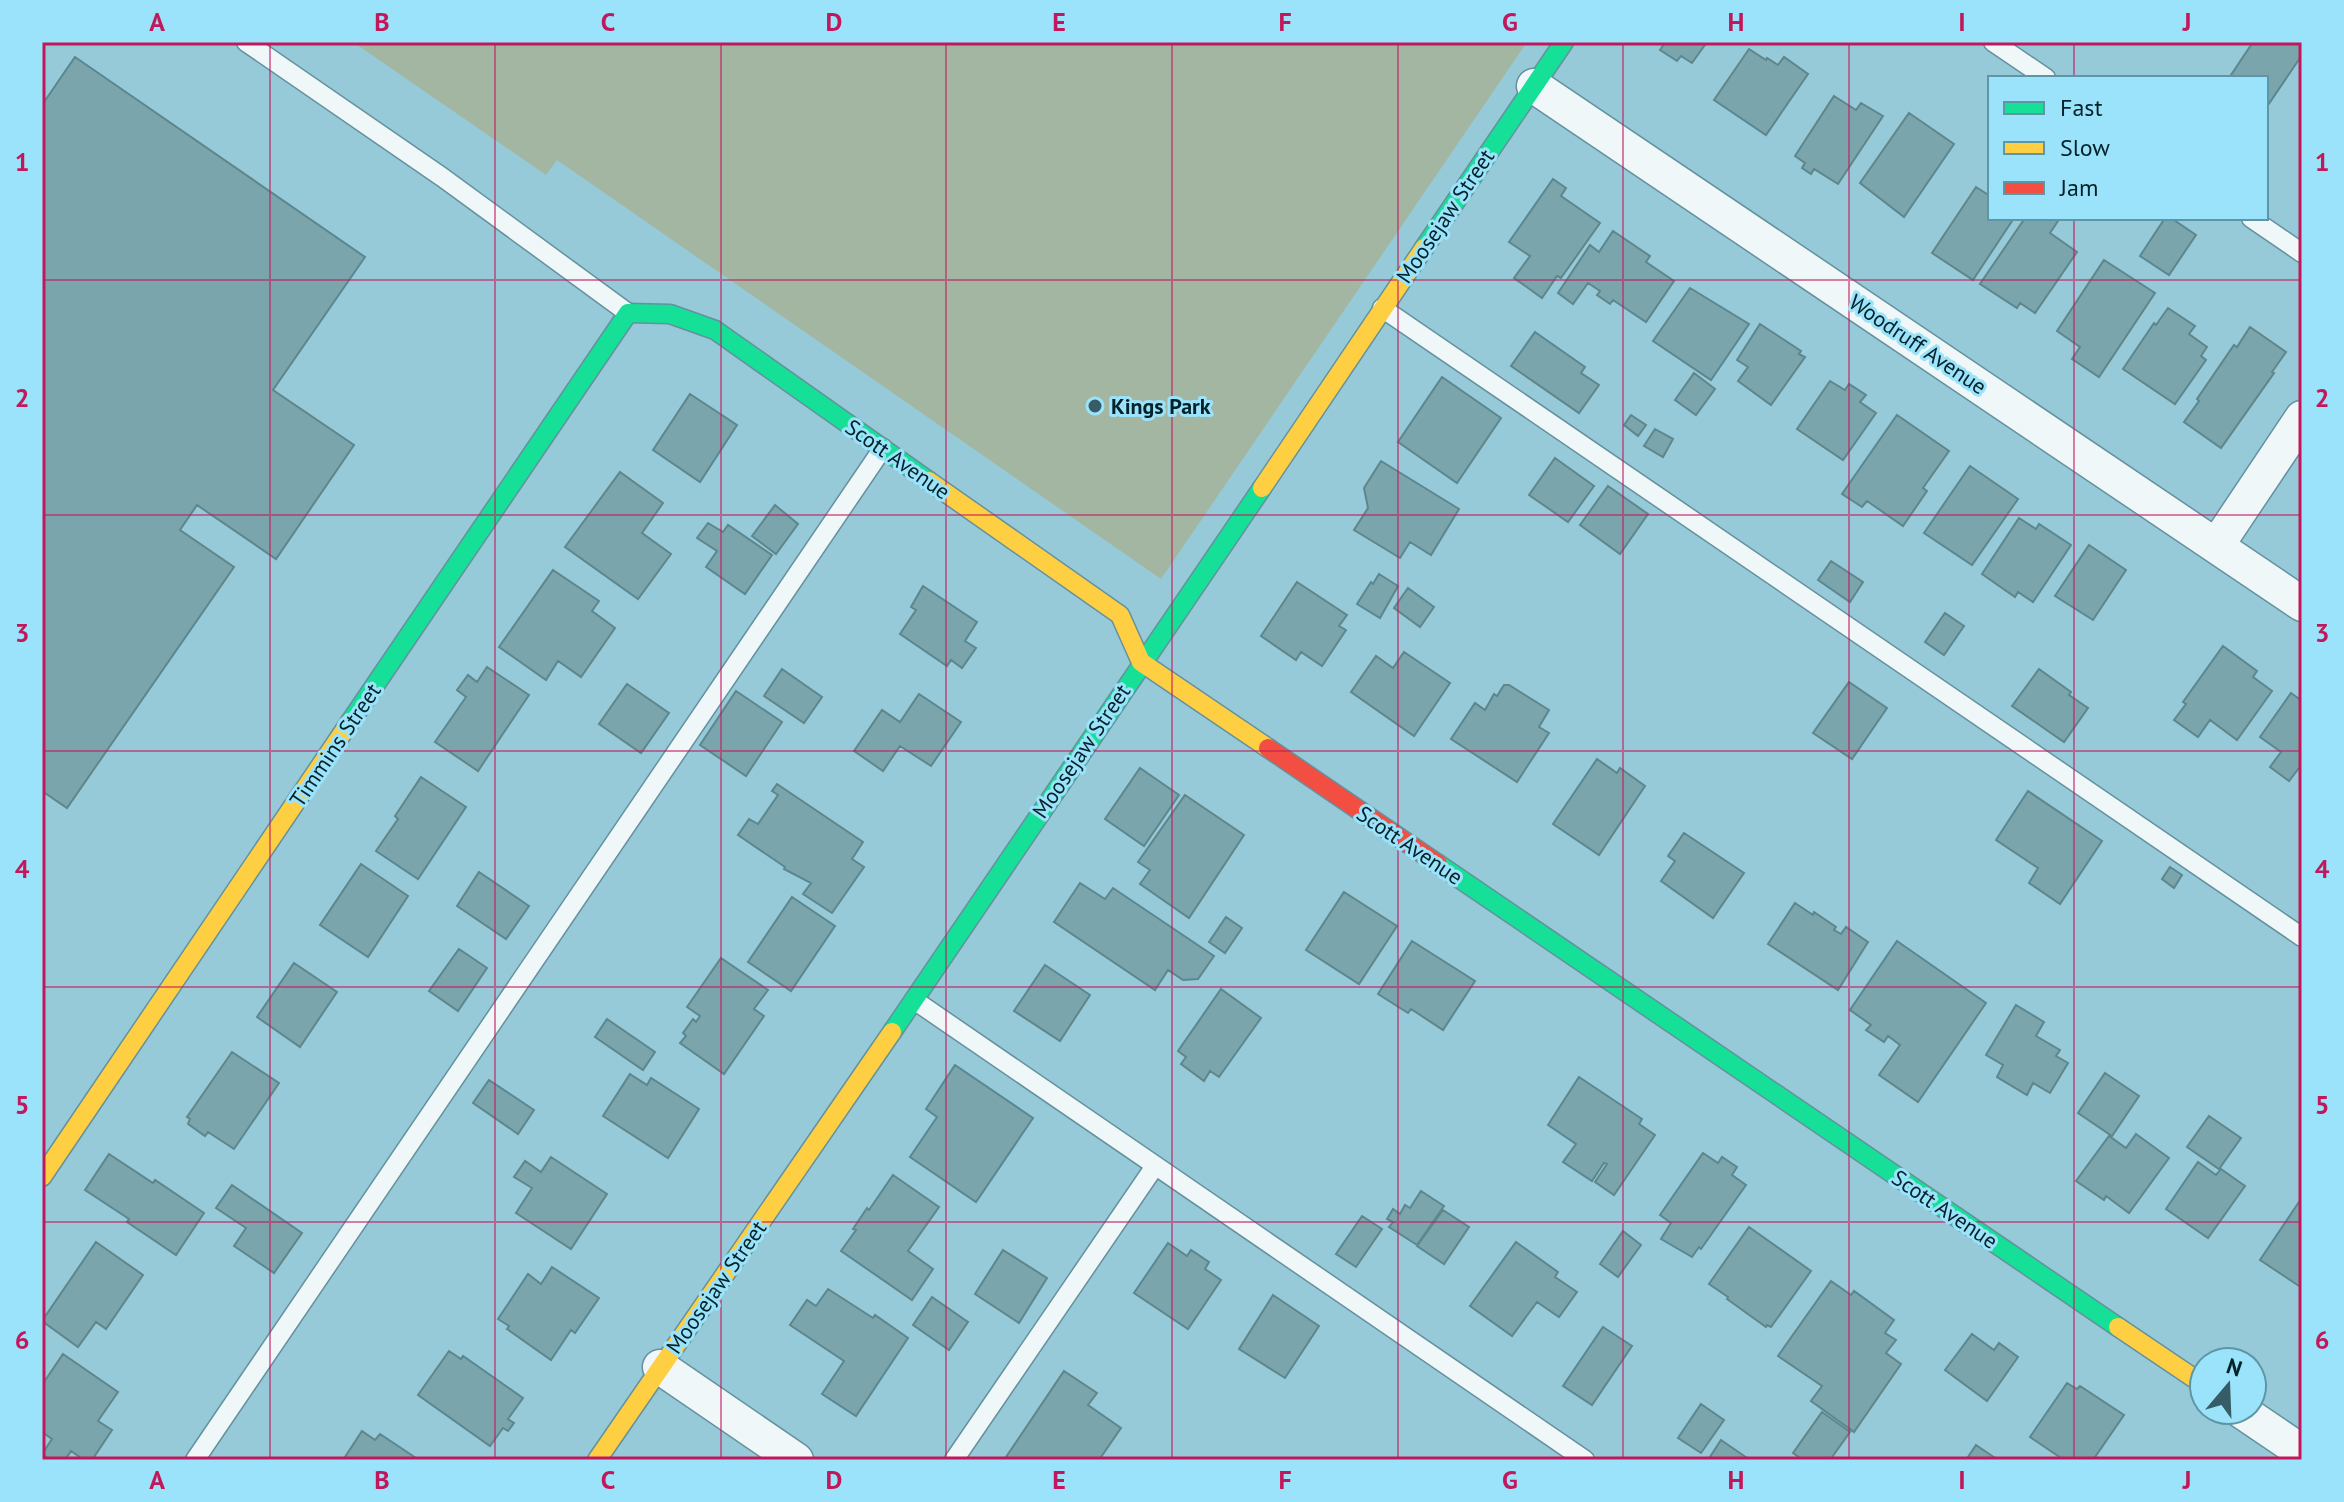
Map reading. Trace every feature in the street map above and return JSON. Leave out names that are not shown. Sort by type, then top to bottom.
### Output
[{"type":"street","name":"Moosejaw Street","points":[[597,1460],[914,1000],[1564,42]]},
{"type":"street","name":"Woodruff Avenue","points":[[1534,86],[2302,604]]},
{"type":"street","name":"Scott Avenue","points":[[628,313],[670,314],[715,330],[1120,615],[1141,662],[2188,1374]]},
{"type":"street","name":"Timmins Street","points":[[42,1177],[628,313]]},
{"type":"street","points":[[2217,545],[2302,418]]},
{"type":"street","points":[[660,1367],[796,1460]]},
{"type":"street","points":[[2264,1426],[2302,1452]]},
{"type":"lane","points":[[246,42],[442,177],[628,313]]},
{"type":"lane","points":[[1993,42],[2043,76]]},
{"type":"lane","points":[[2254,220],[2302,253]]},
{"type":"lane","points":[[1382,308],[2302,937]]},
{"type":"lane","points":[[195,1460],[883,448]]},
{"type":"lane","points":[[914,1000],[1585,1460]]},
{"type":"lane","points":[[954,1460],[1155,1166]]},
{"type":"green space","name":"Kings Park","points":[[353,42],[1527,42],[1161,579],[557,160],[546,175]]},
{"type":"building","points":[[1662,42],[1707,42],[1692,63],[1681,56],[1677,61],[1660,50],[1664,44]]},
{"type":"building","points":[[2253,42],[2302,42],[2302,55],[2268,105],[2268,76],[2230,76]]},
{"type":"building","points":[[1749,49],[1778,65],[1784,57],[1808,74],[1766,135],[1714,100]]},
{"type":"building","points":[[75,57],[365,257],[273,390],[354,445],[276,559],[197,505],[180,530],[234,567],[67,808],[42,791],[42,105]]},
{"type":"building","points":[[1834,96],[1856,110],[1861,103],[1883,116],[1838,184],[1814,169],[1811,174],[1802,168],[1805,163],[1795,156]]},
{"type":"building","points":[[1909,113],[1954,144],[1904,217],[1860,183]]},
{"type":"building","points":[[1553,179],[1566,188],[1561,196],[1600,223],[1561,278],[1557,276],[1542,298],[1514,278],[1530,256],[1509,242]]},
{"type":"building","points":[[1976,187],[1988,195],[1988,220],[2013,220],[1973,280],[1932,253]]},
{"type":"building","points":[[2024,220],[2059,220],[2050,233],[2077,252],[2035,313],[2020,303],[2017,308],[1980,284]]},
{"type":"building","points":[[2164,220],[2174,220],[2196,235],[2169,275],[2140,256]]},
{"type":"building","points":[[1613,231],[1650,256],[1646,262],[1674,281],[1646,322],[1613,300],[1610,304],[1597,295],[1600,291],[1588,283],[1573,304],[1558,293],[1590,245],[1599,252]]},
{"type":"building","points":[[2104,260],[2155,293],[2099,377],[2072,359],[2080,347],[2057,331]]},
{"type":"building","points":[[1690,288],[1749,324],[1711,380],[1653,341]]},
{"type":"building","points":[[2168,308],[2195,326],[2189,334],[2207,347],[2201,356],[2206,360],[2175,404],[2123,369]]},
{"type":"building","points":[[1760,324],[1801,351],[1799,354],[1805,357],[1771,405],[1738,381],[1748,367],[1737,360]]},
{"type":"building","points":[[2250,327],[2286,352],[2221,448],[2184,422],[2234,345],[2237,347]]},
{"type":"building","points":[[1535,332],[1585,367],[1581,373],[1599,385],[1579,413],[1511,366]]},
{"type":"building","points":[[1694,373],[1715,389],[1696,415],[1675,400]]},
{"type":"building","points":[[1442,377],[1501,418],[1457,483],[1398,442]]},
{"type":"building","points":[[1830,381],[1845,390],[1849,384],[1866,395],[1860,402],[1876,413],[1843,460],[1797,429]]},
{"type":"building","points":[[690,394],[737,425],[700,482],[653,450]]},
{"type":"building","points":[[1631,415],[1646,425],[1638,436],[1624,425]]},
{"type":"building","points":[[1897,415],[1949,451],[1923,488],[1927,491],[1903,526],[1867,501],[1862,507],[1842,494]]},
{"type":"building","points":[[1655,429],[1673,439],[1663,457],[1644,446]]},
{"type":"building","points":[[1555,458],[1594,486],[1568,522],[1529,495]]},
{"type":"building","points":[[1381,461],[1459,509],[1431,555],[1410,542],[1400,558],[1354,530],[1368,508],[1364,488]]},
{"type":"building","points":[[1970,466],[2018,499],[1972,565],[1924,533]]},
{"type":"building","points":[[620,472],[663,503],[642,533],[671,554],[638,599],[565,547]]},
{"type":"building","points":[[1608,486],[1648,514],[1620,554],[1580,525]]},
{"type":"building","points":[[775,505],[798,524],[776,554],[752,536]]},
{"type":"building","points":[[2019,518],[2036,529],[2039,524],[2071,545],[2033,602],[2018,592],[2015,597],[1982,574]]},
{"type":"building","points":[[708,523],[723,532],[728,525],[772,555],[745,594],[706,567],[717,551],[697,538]]},
{"type":"building","points":[[2089,545],[2126,570],[2093,620],[2055,596]]},
{"type":"building","points":[[1831,561],[1863,582],[1850,602],[1818,580]]},
{"type":"building","points":[[553,570],[599,601],[592,611],[615,628],[581,677],[558,661],[546,680],[499,647]]},
{"type":"building","points":[[1379,574],[1398,586],[1380,618],[1357,604]]},
{"type":"building","points":[[1297,582],[1347,615],[1339,626],[1346,630],[1322,666],[1301,652],[1296,660],[1261,636]]},
{"type":"building","points":[[923,586],[977,622],[965,641],[976,648],[962,668],[951,660],[947,666],[900,634],[916,610],[911,607]]},
{"type":"building","points":[[1408,588],[1434,607],[1420,627],[1394,608]]},
{"type":"building","points":[[1945,613],[1964,626],[1944,655],[1925,642]]},
{"type":"building","points":[[2223,646],[2257,671],[2253,677],[2272,691],[2237,740],[2210,720],[2198,737],[2174,720],[2186,704],[2183,702]]},
{"type":"building","points":[[1404,652],[1450,683],[1414,736],[1351,692],[1376,656],[1393,668]]},
{"type":"building","points":[[487,667],[529,695],[478,771],[435,742],[466,697],[457,690],[468,675],[477,682]]},
{"type":"building","points":[[782,669],[822,697],[804,723],[764,696]]},
{"type":"building","points":[[2039,669],[2088,708],[2064,742],[2012,706]]},
{"type":"building","points":[[1849,682],[1887,708],[1852,759],[1813,733]]},
{"type":"building","points":[[627,684],[669,713],[641,753],[599,724]]},
{"type":"building","points":[[1504,685],[1509,685],[1549,710],[1539,727],[1549,733],[1517,782],[1451,739],[1475,703],[1485,710],[1494,694],[1497,696]]},
{"type":"building","points":[[736,691],[782,722],[746,776],[700,745]]},
{"type":"building","points":[[2291,693],[2302,701],[2302,764],[2289,781],[2270,767],[2281,752],[2260,737]]},
{"type":"building","points":[[919,694],[961,722],[931,766],[900,746],[883,771],[854,751],[882,710],[900,722]]},
{"type":"building","points":[[1597,759],[1617,773],[1620,768],[1645,786],[1599,855],[1553,824]]},
{"type":"building","points":[[1140,768],[1179,795],[1144,846],[1105,819]]},
{"type":"building","points":[[421,777],[466,807],[418,879],[376,851]]},
{"type":"building","points":[[777,784],[863,842],[852,859],[864,867],[832,913],[803,894],[811,883],[784,869],[738,835],[749,819],[758,824],[778,795],[772,791]]},
{"type":"building","points":[[2028,791],[2102,841],[2060,904],[2029,883],[2038,868],[1996,840]]},
{"type":"building","points":[[1185,795],[1244,835],[1189,918],[1140,884],[1150,870],[1138,862]]},
{"type":"building","points":[[1684,833],[1744,873],[1713,918],[1661,881],[1675,861],[1668,856]]},
{"type":"building","points":[[361,864],[408,896],[368,957],[320,925]]},
{"type":"building","points":[[2170,867],[2182,875],[2174,888],[2162,879]]},
{"type":"building","points":[[479,872],[529,906],[506,939],[457,906]]},
{"type":"building","points":[[1080,883],[1105,899],[1113,888],[1214,956],[1198,979],[1183,980],[1168,970],[1155,990],[1054,922]]},
{"type":"building","points":[[1344,892],[1397,926],[1359,984],[1306,950]]},
{"type":"building","points":[[792,897],[835,926],[791,991],[748,962]]},
{"type":"building","points":[[1795,903],[1813,915],[1814,912],[1841,934],[1846,927],[1868,942],[1838,990],[1768,944]]},
{"type":"building","points":[[1226,917],[1242,928],[1225,953],[1209,942]]},
{"type":"building","points":[[1412,941],[1475,981],[1443,1030],[1411,1009],[1408,1013],[1378,994]]},
{"type":"building","points":[[1897,941],[1986,1003],[1918,1102],[1879,1075],[1900,1045],[1888,1036],[1884,1042],[1866,1030],[1871,1025],[1850,1010]]},
{"type":"building","points":[[459,949],[487,968],[458,1011],[429,991]]},
{"type":"building","points":[[721,958],[768,990],[754,1009],[764,1016],[724,1074],[680,1043],[693,1019],[696,1022],[700,1016],[687,1007]]},
{"type":"building","points":[[294,963],[337,992],[300,1047],[257,1017]]},
{"type":"building","points":[[1045,965],[1090,995],[1060,1041],[1014,1011]]},
{"type":"building","points":[[1221,989],[1261,1018],[1219,1077],[1210,1071],[1204,1081],[1181,1064],[1186,1057],[1178,1051]]},
{"type":"building","points":[[2016,1005],[2044,1022],[2036,1036],[2060,1050],[2056,1056],[2068,1063],[2050,1093],[2033,1083],[2027,1095],[1997,1077],[2003,1065],[1986,1055]]},
{"type":"building","points":[[607,1019],[655,1052],[643,1070],[595,1037]]},
{"type":"building","points":[[232,1052],[279,1083],[234,1149],[208,1132],[205,1136],[188,1124],[190,1119],[187,1117]]},
{"type":"building","points":[[955,1065],[1033,1118],[976,1202],[910,1157],[937,1117],[926,1109]]},
{"type":"building","points":[[2105,1073],[2139,1096],[2112,1136],[2078,1113]]},
{"type":"building","points":[[630,1074],[647,1085],[651,1078],[699,1109],[668,1158],[603,1116]]},
{"type":"building","points":[[1579,1077],[1642,1119],[1639,1124],[1655,1135],[1614,1195],[1595,1182],[1607,1164],[1604,1163],[1592,1181],[1563,1162],[1576,1144],[1548,1125]]},
{"type":"building","points":[[489,1080],[534,1110],[518,1134],[473,1103]]},
{"type":"building","points":[[2209,1116],[2241,1138],[2219,1169],[2187,1147]]},
{"type":"building","points":[[2136,1134],[2169,1158],[2129,1213],[2106,1196],[2104,1200],[2076,1181],[2109,1136],[2126,1148]]},
{"type":"building","points":[[1703,1153],[1718,1163],[1722,1157],[1737,1167],[1732,1175],[1746,1185],[1701,1249],[1699,1247],[1692,1257],[1661,1239],[1671,1223],[1660,1215]]},
{"type":"building","points":[[109,1154],[204,1213],[176,1255],[85,1190]]},
{"type":"building","points":[[551,1157],[607,1194],[571,1249],[516,1213],[532,1188],[514,1177],[525,1161],[541,1172]]},
{"type":"building","points":[[2198,1162],[2216,1175],[2221,1169],[2245,1186],[2208,1238],[2166,1209]]},
{"type":"building","points":[[893,1175],[939,1207],[908,1251],[933,1269],[912,1300],[841,1251],[867,1208],[869,1210]]},
{"type":"building","points":[[232,1185],[302,1233],[274,1273],[234,1246],[246,1228],[216,1208]]},
{"type":"building","points":[[1421,1191],[1444,1206],[1417,1245],[1389,1227],[1393,1222],[1387,1219],[1393,1209],[1400,1214],[1405,1205],[1410,1208]]},
{"type":"building","points":[[2299,1202],[2302,1204],[2302,1288],[2260,1260]]},
{"type":"building","points":[[1443,1210],[1469,1227],[1444,1264],[1417,1246]]},
{"type":"building","points":[[1362,1216],[1382,1229],[1356,1267],[1336,1254]]},
{"type":"building","points":[[1749,1227],[1811,1271],[1771,1327],[1766,1327],[1709,1284]]},
{"type":"building","points":[[1623,1231],[1641,1245],[1618,1277],[1600,1264]]},
{"type":"building","points":[[96,1242],[143,1275],[106,1329],[96,1322],[78,1347],[42,1321]]},
{"type":"building","points":[[1516,1242],[1558,1272],[1555,1277],[1577,1292],[1559,1317],[1537,1302],[1512,1336],[1470,1306]]},
{"type":"building","points":[[1168,1243],[1187,1256],[1191,1250],[1209,1262],[1205,1269],[1221,1280],[1188,1329],[1134,1293]]},
{"type":"building","points":[[1003,1250],[1047,1278],[1019,1323],[975,1294]]},
{"type":"building","points":[[552,1267],[599,1298],[575,1333],[571,1330],[551,1360],[507,1329],[509,1326],[498,1319],[528,1274],[541,1284]]},
{"type":"building","points":[[1831,1281],[1851,1295],[1854,1291],[1894,1320],[1885,1333],[1896,1340],[1886,1353],[1901,1364],[1854,1432],[1811,1401],[1822,1386],[1778,1356]]},
{"type":"building","points":[[828,1289],[908,1338],[856,1416],[822,1394],[844,1361],[790,1325],[807,1300],[816,1306]]},
{"type":"building","points":[[1273,1295],[1319,1326],[1285,1378],[1239,1349]]},
{"type":"building","points":[[932,1297],[968,1322],[949,1350],[913,1325]]},
{"type":"building","points":[[1603,1327],[1632,1346],[1592,1405],[1563,1386]]},
{"type":"building","points":[[1972,1334],[1994,1350],[1999,1343],[2018,1357],[1987,1401],[1945,1370]]},
{"type":"building","points":[[449,1351],[461,1359],[463,1356],[523,1398],[508,1419],[514,1423],[508,1431],[503,1428],[490,1446],[418,1395]]},
{"type":"building","points":[[63,1354],[118,1392],[98,1421],[112,1430],[92,1460],[84,1460],[71,1451],[65,1460],[50,1460],[42,1454],[52,1439],[42,1432],[42,1385]]},
{"type":"building","points":[[1064,1371],[1097,1393],[1088,1405],[1121,1428],[1099,1460],[1004,1460]]},
{"type":"building","points":[[2067,1383],[2077,1389],[2080,1386],[2124,1415],[2093,1460],[2064,1460],[2030,1437]]},
{"type":"building","points":[[1701,1404],[1724,1420],[1701,1453],[1678,1438]]},
{"type":"building","points":[[1822,1412],[1850,1432],[1830,1460],[1803,1460],[1793,1453]]},
{"type":"building","points":[[362,1431],[375,1440],[380,1434],[419,1460],[343,1460]]},
{"type":"building","points":[[1721,1440],[1750,1460],[1708,1460]]},
{"type":"building","points":[[1976,1445],[1998,1460],[1966,1460]]},
{"type":"traffic: fast","points":[[1424,248],[1564,42]]},
{"type":"traffic: fast","points":[[350,722],[628,313],[670,314],[715,330],[929,481]]},
{"type":"traffic: fast","points":[[892,1032],[1262,488]]},
{"type":"traffic: fast","points":[[1438,864],[2118,1327]]},
{"type":"traffic: slow","points":[[1262,488],[1424,248]]},
{"type":"traffic: slow","points":[[929,481],[1120,615],[1141,662],[1268,748]]},
{"type":"traffic: slow","points":[[42,1177],[350,722]]},
{"type":"traffic: slow","points":[[597,1460],[892,1032]]},
{"type":"traffic: slow","points":[[2118,1327],[2188,1374]]},
{"type":"traffic: jam","points":[[1268,748],[1438,864]]},
{"type":"place","name":"Kings Park","points":[[1095,406]]}]
